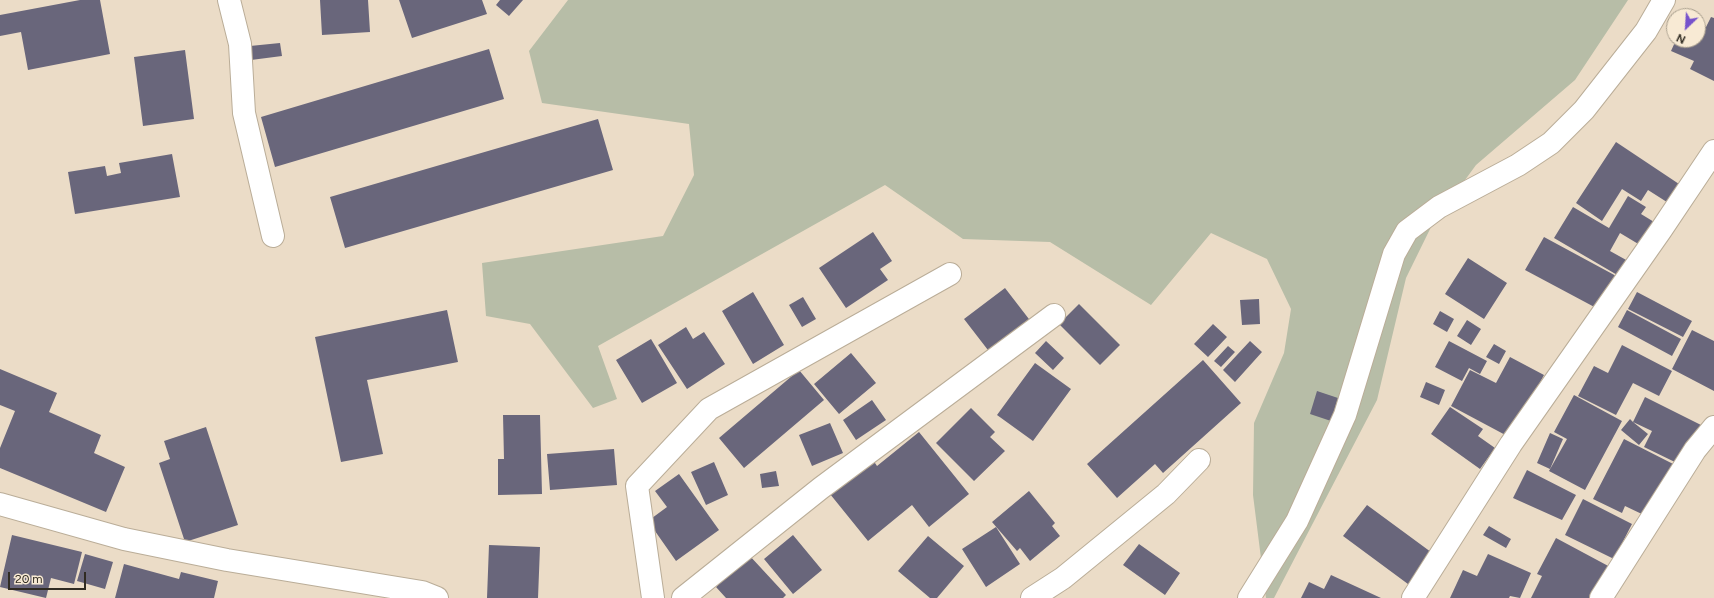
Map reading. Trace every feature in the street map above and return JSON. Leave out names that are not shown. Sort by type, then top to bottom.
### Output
[{"type":"street","points":[[229,0],[240,44],[244,113],[273,236]]},
{"type":"street","points":[[1249,598],[1297,521],[1346,415],[1394,254],[1407,231],[1439,207],[1518,165],[1552,142],[1584,110],[1646,31],[1664,0]]},
{"type":"street","points":[[1414,598],[1511,444],[1714,152]]},
{"type":"street","points":[[653,598],[637,486],[708,409],[950,274]]},
{"type":"street","points":[[683,598],[821,488],[1054,315]]},
{"type":"street","points":[[1601,598],[1695,450],[1714,427]]},
{"type":"street","points":[[1032,598],[1063,578],[1166,494],[1199,460]]},
{"type":"street","points":[[0,504],[124,539],[227,560],[422,592],[437,598]]},
{"type":"green space","points":[[568,0],[1628,0],[1575,80],[1476,165],[1432,225],[1406,278],[1377,400],[1274,598],[1266,598],[1253,495],[1254,423],[1284,353],[1291,309],[1267,259],[1211,233],[1151,305],[1050,242],[963,239],[885,185],[598,346],[617,399],[593,408],[530,324],[486,316],[482,263],[663,236],[694,175],[689,124],[542,103],[529,51]]},
{"type":"building","points":[[80,0],[100,0],[110,54],[28,70],[21,32],[0,36],[0,15]]},
{"type":"building","points":[[320,0],[368,0],[370,32],[322,35]]},
{"type":"building","points":[[399,0],[482,0],[487,14],[412,38]]},
{"type":"building","points":[[500,0],[523,0],[509,16],[496,5]]},
{"type":"building","points":[[1711,17],[1714,18],[1714,81],[1690,69],[1694,61],[1671,51],[1672,48],[1706,48],[1706,27]]},
{"type":"building","points":[[280,43],[282,56],[251,60],[250,46]]},
{"type":"building","points":[[489,49],[504,99],[275,167],[261,117]]},
{"type":"building","points":[[185,50],[194,119],[143,126],[134,57]]},
{"type":"building","points":[[598,119],[613,170],[345,248],[330,197]]},
{"type":"building","points":[[1616,142],[1682,186],[1670,204],[1648,190],[1641,201],[1622,189],[1602,221],[1576,203]]},
{"type":"building","points":[[172,154],[180,197],[75,214],[68,172],[105,166],[107,176],[121,173],[119,163]]},
{"type":"building","points":[[1628,196],[1646,207],[1641,214],[1659,225],[1645,248],[1620,233],[1610,251],[1628,261],[1619,276],[1554,238],[1573,207],[1609,228]]},
{"type":"building","points":[[873,232],[892,261],[880,269],[888,280],[846,308],[819,268]]},
{"type":"building","points":[[1544,237],[1618,277],[1600,310],[1525,270]]},
{"type":"building","points":[[1468,258],[1507,283],[1484,319],[1445,294]]},
{"type":"building","points":[[1005,288],[1032,323],[991,354],[964,319]]},
{"type":"building","points":[[753,292],[784,345],[753,364],[722,311]]},
{"type":"building","points":[[1637,292],[1692,321],[1683,337],[1628,309]]},
{"type":"building","points":[[803,297],[816,319],[802,327],[789,305]]},
{"type":"building","points":[[1259,299],[1260,324],[1242,325],[1240,300]]},
{"type":"building","points":[[1079,304],[1120,345],[1100,365],[1059,324]]},
{"type":"building","points":[[447,310],[458,362],[367,380],[383,454],[341,462],[315,337]]},
{"type":"building","points":[[1627,310],[1681,339],[1672,356],[1618,327]]},
{"type":"building","points":[[1440,311],[1454,319],[1447,332],[1433,324]]},
{"type":"building","points":[[1467,320],[1481,329],[1471,345],[1457,336]]},
{"type":"building","points":[[1213,324],[1227,337],[1208,357],[1194,344]]},
{"type":"building","points":[[686,327],[693,339],[704,332],[725,364],[687,389],[658,345]]},
{"type":"building","points":[[1692,330],[1714,341],[1714,391],[1672,369]]},
{"type":"building","points":[[651,339],[677,383],[642,403],[616,360]]},
{"type":"building","points":[[1046,341],[1064,358],[1053,370],[1035,353]]},
{"type":"building","points":[[1250,341],[1262,352],[1235,382],[1223,370]]},
{"type":"building","points":[[1449,341],[1487,361],[1480,374],[1469,368],[1462,381],[1435,367]]},
{"type":"building","points":[[1494,344],[1506,351],[1499,364],[1486,357]]},
{"type":"building","points":[[1622,345],[1672,371],[1659,396],[1633,383],[1616,415],[1578,396],[1594,366],[1608,373]]},
{"type":"building","points":[[1228,346],[1235,352],[1221,367],[1214,361]]},
{"type":"building","points":[[851,353],[876,383],[839,414],[814,384]]},
{"type":"building","points":[[1510,357],[1544,375],[1511,438],[1451,406],[1470,370],[1496,383]]},
{"type":"building","points":[[1203,360],[1241,403],[1163,473],[1155,464],[1117,498],[1087,464]]},
{"type":"building","points":[[1035,363],[1071,389],[1033,441],[997,415]]},
{"type":"building","points":[[0,369],[57,393],[49,412],[101,435],[94,453],[125,467],[106,512],[0,468],[0,448],[15,411],[0,405]]},
{"type":"building","points":[[799,370],[824,400],[744,468],[719,438]]},
{"type":"building","points":[[1426,382],[1445,390],[1439,405],[1420,397]]},
{"type":"building","points":[[1317,391],[1338,398],[1331,421],[1310,414]]},
{"type":"building","points":[[1574,395],[1622,421],[1585,490],[1549,471],[1567,439],[1554,432]]},
{"type":"building","points":[[1645,397],[1701,425],[1681,465],[1644,447],[1652,431],[1633,422]]},
{"type":"building","points":[[872,400],[886,420],[856,440],[843,420]]},
{"type":"building","points":[[1450,407],[1483,429],[1478,436],[1495,448],[1480,469],[1431,434]]},
{"type":"building","points":[[971,408],[995,432],[990,437],[1005,451],[974,481],[936,443]]},
{"type":"building","points":[[503,415],[540,415],[542,494],[498,495],[498,459],[504,459]]},
{"type":"building","points":[[1630,419],[1648,434],[1639,445],[1621,430]]},
{"type":"building","points":[[830,423],[843,453],[812,466],[799,435]]},
{"type":"building","points":[[206,427],[238,525],[185,542],[159,463],[170,459],[164,441]]},
{"type":"building","points":[[919,432],[969,494],[929,527],[912,505],[868,541],[830,494],[873,460],[877,466]]},
{"type":"building","points":[[1550,433],[1563,439],[1550,469],[1537,463]]},
{"type":"building","points":[[1624,439],[1681,468],[1646,516],[1625,506],[1622,513],[1593,499]]},
{"type":"building","points":[[614,449],[617,485],[550,490],[547,454]]},
{"type":"building","points":[[714,462],[728,495],[706,505],[691,472]]},
{"type":"building","points":[[1527,470],[1576,495],[1562,520],[1513,498]]},
{"type":"building","points":[[776,471],[779,486],[762,488],[760,474]]},
{"type":"building","points":[[679,474],[719,530],[676,561],[648,521],[667,507],[655,491]]},
{"type":"building","points":[[1029,491],[1055,523],[1052,526],[1060,536],[1030,561],[1020,548],[1017,551],[992,522]]},
{"type":"building","points":[[1583,499],[1632,524],[1614,559],[1565,535]]},
{"type":"building","points":[[1367,505],[1435,555],[1412,587],[1343,536]]},
{"type":"building","points":[[1489,526],[1511,539],[1506,548],[1483,535]]},
{"type":"building","points":[[996,527],[1020,564],[986,587],[962,549]]},
{"type":"building","points":[[12,535],[82,552],[74,584],[51,578],[46,598],[0,587]]},
{"type":"building","points":[[793,535],[822,570],[793,594],[764,559]]},
{"type":"building","points":[[928,536],[964,566],[937,598],[930,598],[898,571]]},
{"type":"building","points":[[1556,538],[1612,568],[1596,598],[1531,598],[1542,576],[1537,574]]},
{"type":"building","points":[[1139,544],[1180,573],[1165,595],[1123,565]]},
{"type":"building","points":[[489,545],[540,547],[538,598],[487,598]]},
{"type":"building","points":[[85,554],[113,562],[105,589],[77,581]]},
{"type":"building","points":[[1488,554],[1531,573],[1520,598],[1510,596],[1509,598],[1450,598],[1463,570],[1477,576]]},
{"type":"building","points":[[749,555],[786,595],[783,598],[726,598],[716,587]]},
{"type":"building","points":[[124,564],[179,579],[181,572],[218,581],[214,598],[115,598]]},
{"type":"building","points":[[1331,575],[1381,598],[1301,598],[1309,582],[1324,589]]}]
